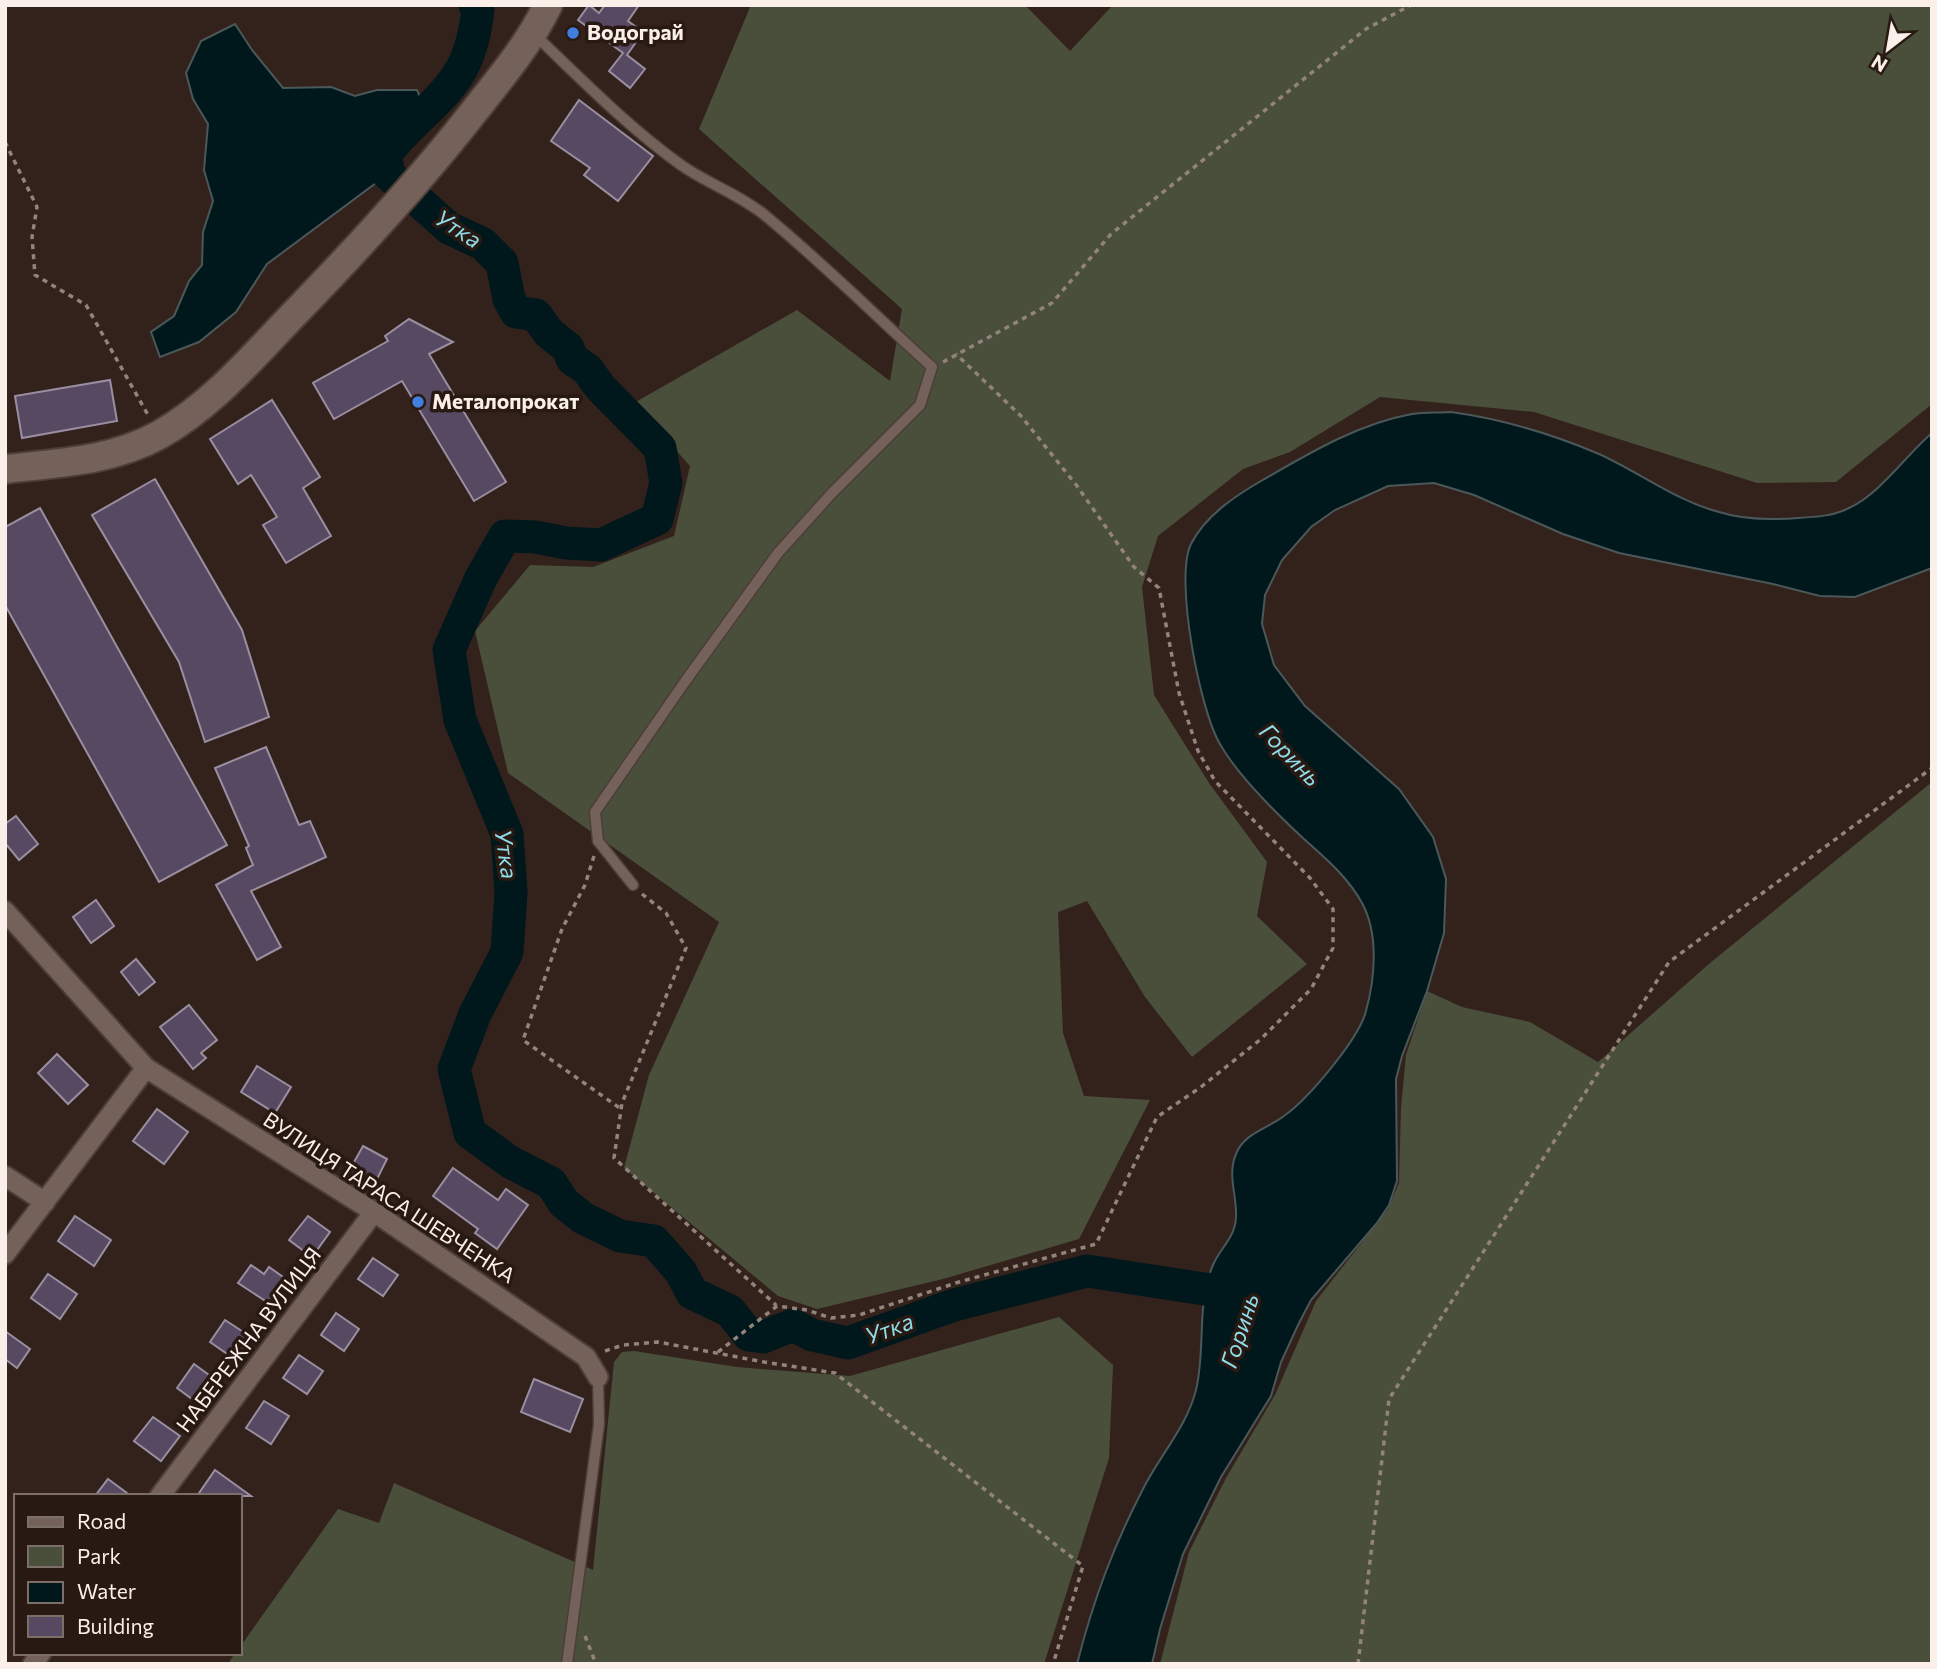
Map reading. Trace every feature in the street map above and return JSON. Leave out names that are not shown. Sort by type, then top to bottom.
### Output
[{"type":"main road","points":[[5,468],[85,461],[128,449],[159,435],[199,408],[227,383],[369,237],[426,173],[534,34],[548,5]]},
{"type":"street","points":[[534,34],[557,5]]},
{"type":"street","name":"ВУЛИЦЯ ТАРАСА ШЕВЧЕНКА","points":[[5,911],[146,1068],[374,1212],[586,1357],[598,1377]]},
{"type":"street","points":[[5,1254],[146,1068]]},
{"type":"street","points":[[5,1176],[45,1202]]},
{"type":"street","name":"НАБЕРЕЖНА ВУЛИЦЯ","points":[[162,1494],[374,1212]]},
{"type":"lane","points":[[534,34],[583,82],[661,150],[702,179],[767,217],[932,367],[920,405],[831,494],[778,553],[595,812],[598,841],[633,886]]},
{"type":"lane","points":[[567,1664],[600,1424],[598,1377]]},
{"type":"path","points":[[932,367],[1052,303],[1111,234],[1366,29],[1411,5]]},
{"type":"path","points":[[5,142],[37,207],[32,237],[35,275],[86,305],[159,435]]},
{"type":"path","points":[[633,886],[666,913],[686,947],[621,1109],[614,1158],[777,1306],[807,1310],[831,1318],[859,1315],[960,1282],[1096,1244],[1157,1116],[1201,1087],[1261,1039],[1311,989],[1333,948],[1333,909],[1310,878],[1215,781],[1198,751],[1179,693],[1159,588],[1134,567],[1077,486],[1021,416],[957,354]]},
{"type":"path","points":[[1357,1664],[1389,1399],[1669,962],[1932,768]]},
{"type":"path","points":[[598,841],[585,885],[562,929],[523,1040],[621,1109]]},
{"type":"path","points":[[718,1352],[777,1306]]},
{"type":"path","points":[[586,1357],[623,1345],[658,1342],[835,1373],[1083,1566],[1053,1664]]},
{"type":"green space","points":[[751,5],[1025,5],[1070,51],[1113,5],[1932,5],[1932,404],[1836,482],[1757,483],[1534,412],[1380,397],[1290,452],[1243,469],[1158,536],[1142,587],[1154,695],[1209,783],[1267,862],[1257,916],[1307,964],[1192,1057],[1145,997],[1087,901],[1058,912],[1063,1033],[1084,1096],[1150,1100],[1079,1239],[943,1279],[817,1309],[778,1296],[624,1168],[649,1075],[719,922],[508,773],[475,631],[530,565],[593,567],[674,536],[690,466],[634,403],[797,310],[890,381],[902,309],[699,129]]},
{"type":"green space","points":[[1932,782],[1932,1664],[1160,1664],[1189,1552],[1226,1478],[1275,1395],[1316,1301],[1388,1209],[1399,1183],[1406,1055],[1427,991],[1462,1007],[1530,1022],[1598,1062],[1710,963]]},
{"type":"green space","points":[[1059,1317],[1113,1365],[1109,1458],[1044,1664],[228,1664],[234,1655],[242,1655],[242,1644],[338,1509],[379,1523],[394,1483],[593,1570],[614,1362],[622,1352],[634,1351],[737,1367],[850,1376]]},
{"type":"water","points":[[235,24],[283,88],[331,87],[355,96],[377,90],[417,90],[431,122],[388,174],[267,264],[236,312],[199,342],[160,357],[151,332],[174,316],[189,281],[202,265],[203,232],[213,201],[204,170],[208,124],[193,99],[186,73],[201,41]]},
{"type":"water","name":"Горинь","points":[[1451,412],[1508,423],[1563,440],[1614,461],[1688,501],[1729,515],[1758,519],[1818,517],[1849,508],[1882,484],[1932,433],[1932,568],[1855,597],[1820,596],[1619,553],[1563,534],[1474,495],[1434,483],[1388,486],[1335,510],[1311,527],[1282,560],[1265,595],[1262,624],[1274,665],[1305,706],[1399,789],[1433,837],[1446,879],[1444,933],[1396,1079],[1397,1181],[1389,1205],[1377,1223],[1311,1300],[1298,1325],[1281,1362],[1271,1396],[1221,1477],[1183,1554],[1152,1664],[1077,1664],[1097,1595],[1123,1531],[1144,1487],[1192,1403],[1199,1374],[1208,1280],[1235,1223],[1232,1170],[1236,1154],[1244,1141],[1294,1108],[1319,1083],[1354,1037],[1366,1011],[1372,985],[1373,942],[1362,903],[1336,868],[1247,782],[1220,744],[1212,727],[1198,675],[1187,614],[1187,561],[1191,544],[1204,524],[1231,500],[1334,441],[1392,419],[1417,413]]},
{"type":"building","points":[[589,5],[599,13],[605,5],[639,5],[628,21],[643,32],[627,55],[645,69],[630,88],[609,71],[623,53],[578,20]]},
{"type":"building","points":[[579,100],[653,156],[618,201],[584,175],[590,168],[551,141]]},
{"type":"building","points":[[409,319],[453,342],[429,354],[506,482],[474,501],[402,381],[334,419],[313,383],[388,341],[385,336]]},
{"type":"building","points":[[110,380],[117,421],[22,438],[15,396]]},
{"type":"building","points":[[272,400],[320,477],[303,488],[331,536],[286,563],[263,525],[277,517],[251,475],[238,484],[210,439]]},
{"type":"building","points":[[155,479],[242,630],[269,717],[205,742],[179,662],[92,515]]},
{"type":"building","points":[[40,508],[227,845],[159,882],[5,605],[5,527]]},
{"type":"building","points":[[266,747],[299,825],[310,821],[326,857],[251,891],[281,947],[257,960],[216,885],[253,865],[246,848],[249,846],[215,768]]},
{"type":"building","points":[[16,816],[38,844],[19,860],[5,843],[5,824]]},
{"type":"building","points":[[96,900],[114,926],[91,943],[73,917]]},
{"type":"building","points":[[136,959],[155,982],[139,995],[121,972]]},
{"type":"building","points":[[189,1005],[217,1040],[201,1053],[206,1058],[193,1069],[160,1027]]},
{"type":"building","points":[[57,1054],[88,1085],[68,1104],[38,1073]]},
{"type":"building","points":[[257,1066],[291,1087],[275,1113],[241,1092]]},
{"type":"building","points":[[157,1109],[188,1132],[164,1164],[133,1141]]},
{"type":"building","points":[[363,1146],[387,1159],[374,1185],[349,1171]]},
{"type":"building","points":[[453,1168],[498,1200],[506,1189],[528,1205],[497,1249],[475,1233],[478,1229],[433,1196]]},
{"type":"building","points":[[75,1216],[111,1240],[94,1266],[58,1241]]},
{"type":"building","points":[[308,1216],[330,1232],[312,1257],[289,1240]]},
{"type":"building","points":[[373,1258],[398,1275],[383,1296],[358,1279]]},
{"type":"building","points":[[251,1265],[264,1274],[269,1267],[293,1284],[276,1308],[238,1283]]},
{"type":"building","points":[[48,1274],[77,1294],[60,1319],[31,1298]]},
{"type":"building","points":[[336,1313],[359,1329],[344,1351],[321,1335]]},
{"type":"building","points":[[225,1320],[251,1337],[236,1360],[210,1342]]},
{"type":"building","points":[[5,1331],[30,1349],[17,1368],[5,1359]]},
{"type":"building","points":[[299,1355],[323,1371],[307,1394],[283,1378]]},
{"type":"building","points":[[194,1364],[220,1383],[203,1407],[177,1388]]},
{"type":"building","points":[[534,1379],[583,1399],[570,1432],[521,1412]]},
{"type":"building","points":[[264,1401],[289,1416],[271,1444],[246,1428]]},
{"type":"building","points":[[153,1417],[180,1436],[161,1461],[134,1441]]},
{"type":"building","points":[[215,1470],[251,1496],[242,1494],[198,1494]]},
{"type":"building","points":[[108,1479],[128,1494],[97,1494]]},
{"type":"waterway","name":"Утка","points":[[475,5],[478,9],[475,29],[465,62],[439,99],[386,154],[388,174],[449,228],[483,244],[502,263],[509,299],[516,312],[536,315],[549,333],[568,348],[572,359],[587,369],[600,387],[660,448],[666,483],[657,519],[601,545],[505,536],[481,578],[449,650],[460,720],[507,834],[511,893],[507,952],[475,1014],[454,1069],[470,1133],[510,1162],[551,1183],[564,1203],[583,1218],[620,1236],[654,1241],[681,1272],[692,1293],[730,1311],[749,1335],[763,1337],[793,1325],[812,1335],[848,1343],[954,1305],[1087,1271],[1204,1289],[1248,1290]]},
{"type":"place","name":"Водограй","points":[[573,33]]},
{"type":"place","name":"Металопрокат","points":[[418,402]]}]
